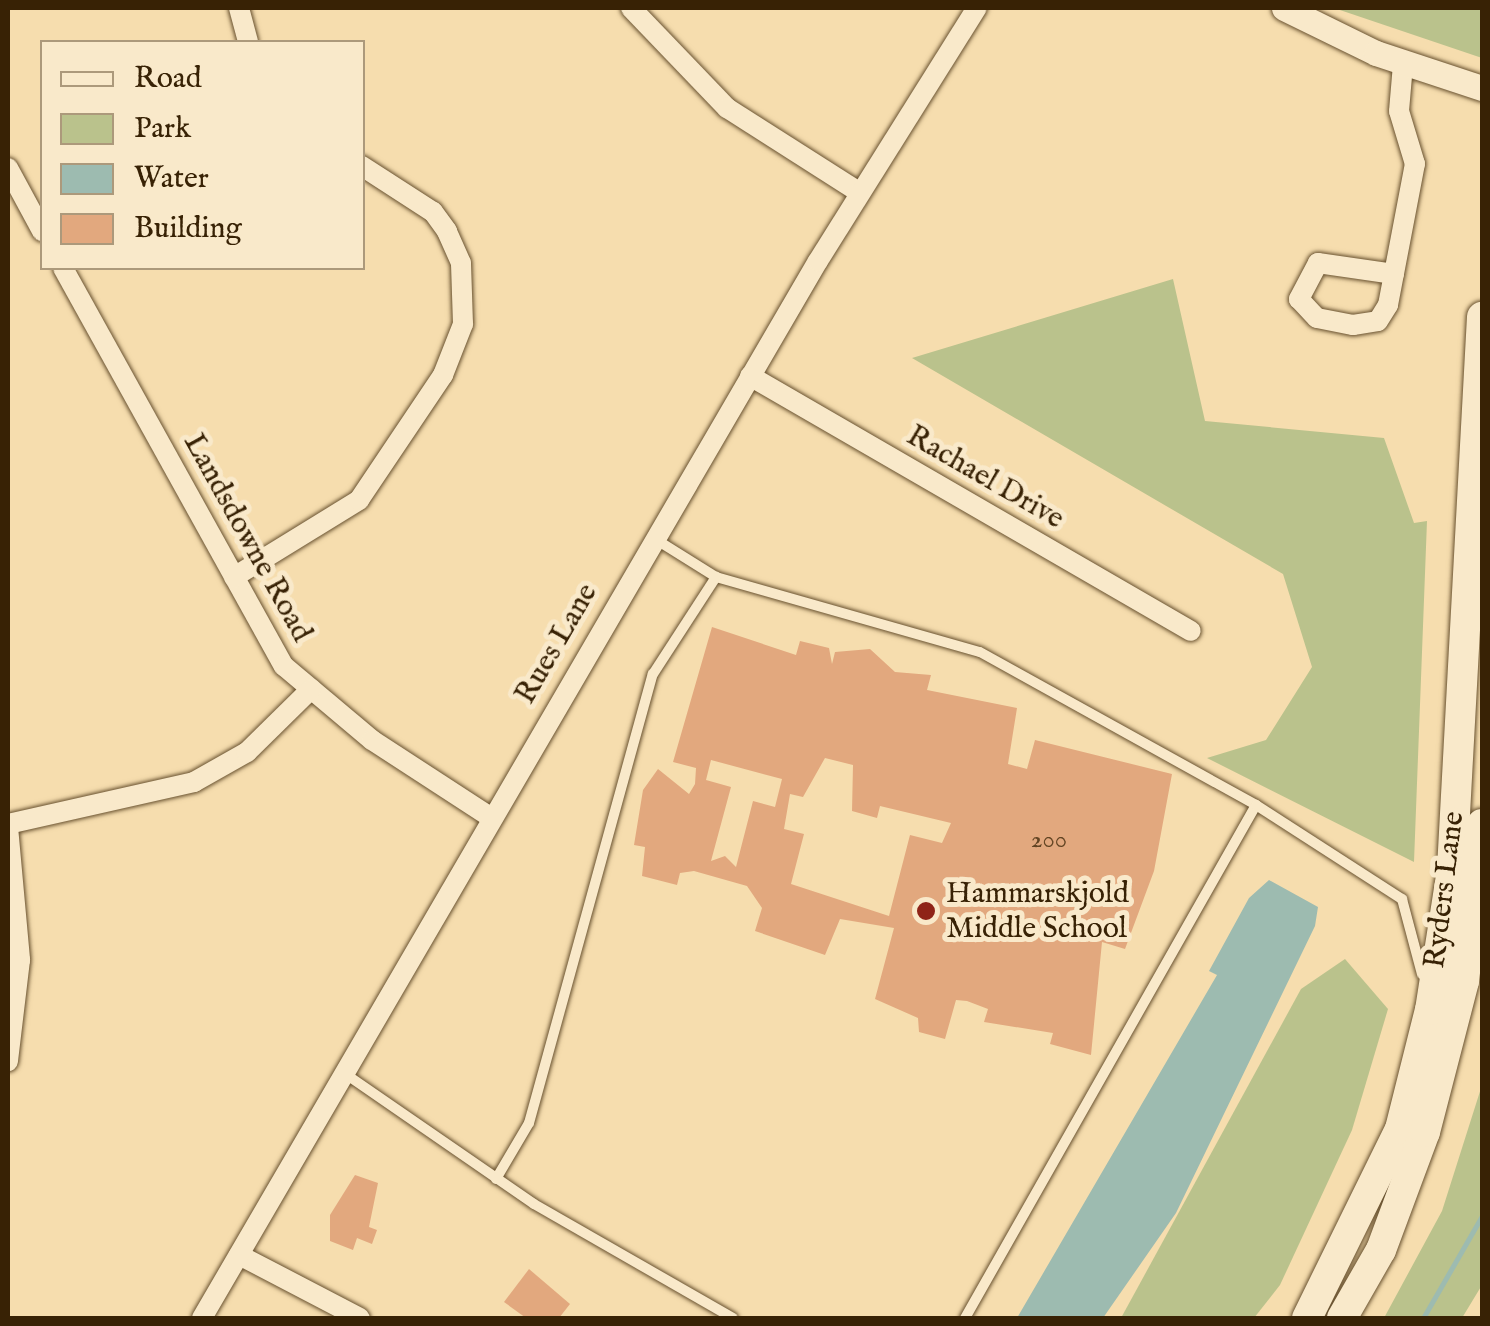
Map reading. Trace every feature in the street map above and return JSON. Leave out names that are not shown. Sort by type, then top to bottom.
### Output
[{"type":"main road","name":"Ryders Lane","points":[[1319,1313],[1400,1129],[1424,1034],[1452,869],[1482,317]]},
{"type":"main road","name":"Ryders Lane","points":[[1319,1313],[1381,1250],[1424,1132],[1464,981],[1482,824]]},
{"type":"street","points":[[239,8],[247,40]]},
{"type":"street","points":[[630,8],[727,108],[859,192]]},
{"type":"street","name":"Rues Lane","points":[[202,1318],[347,1076],[490,818],[750,376],[859,192],[976,8]]},
{"type":"street","points":[[1284,8],[1404,64],[1482,88]]},
{"type":"street","points":[[1394,274],[1318,264],[1300,300],[1317,318],[1367,325],[1388,305],[1394,274],[1414,164],[1399,111],[1404,64]]},
{"type":"street","points":[[8,168],[40,227]]},
{"type":"street","points":[[234,576],[358,500],[442,375],[463,324],[461,263],[446,231],[434,212],[365,168]]},
{"type":"street","name":"Landsdowne Road","points":[[64,270],[284,666],[490,818]]},
{"type":"street","name":"Rachael Drive","points":[[750,376],[1191,631]]},
{"type":"street","points":[[8,1054],[20,960],[8,825],[194,782],[259,742],[311,689]]},
{"type":"street","points":[[239,1254],[360,1318]]},
{"type":"lane","points":[[654,539],[716,576],[980,652],[1256,806],[1402,899],[1422,964],[1424,1034]]},
{"type":"lane","points":[[496,1179],[529,1122],[653,674],[716,576]]},
{"type":"lane","points":[[965,1318],[1256,806]]},
{"type":"lane","points":[[347,1076],[496,1179],[733,1318]]},
{"type":"green space","points":[[1334,8],[1482,8],[1482,58]]},
{"type":"green space","points":[[1173,279],[1205,421],[1384,438],[1414,523],[1427,521],[1414,862],[1207,758],[1266,740],[1312,667],[1283,574],[912,358]]},
{"type":"green space","points":[[1345,959],[1388,1009],[1352,1130],[1280,1285],[1254,1318],[1121,1318],[1301,989]]},
{"type":"green space","points":[[1482,1085],[1482,1285],[1462,1318],[1384,1318],[1442,1211]]},
{"type":"water","points":[[1269,880],[1318,907],[1315,926],[1176,1213],[1103,1318],[1017,1318],[1217,975],[1209,971],[1249,898]]},
{"type":"building","points":[[712,627],[796,655],[800,641],[829,648],[832,664],[835,652],[870,649],[895,672],[931,675],[927,690],[1017,708],[1008,764],[1027,769],[1035,740],[1172,774],[1154,871],[1125,949],[1102,942],[1091,1055],[1050,1044],[1053,1033],[984,1022],[988,1009],[967,1001],[956,1000],[945,1039],[919,1032],[918,1018],[875,999],[894,928],[840,919],[825,955],[755,931],[762,908],[747,886],[694,871],[680,873],[677,885],[642,876],[645,847],[634,845],[643,790],[658,769],[689,794],[695,784],[696,768],[673,762]],"holes":[[[825,758],[853,765],[852,811],[877,818],[880,806],[951,823],[942,843],[910,835],[889,916],[791,884],[804,834],[784,829],[790,794],[803,797]],[[711,760],[782,779],[775,807],[753,801],[736,867],[725,856],[711,861],[731,787],[706,780]]]},
{"type":"building","points":[[355,1175],[378,1183],[369,1227],[377,1230],[372,1244],[357,1238],[353,1250],[330,1241],[330,1215]]},
{"type":"building","points":[[529,1269],[570,1304],[559,1318],[526,1318],[504,1302]]},
{"type":"waterway","points":[[1423,1318],[1482,1216]]},
{"type":"place","name":"Hammarskjold Middle School","points":[[926,911]]}]
